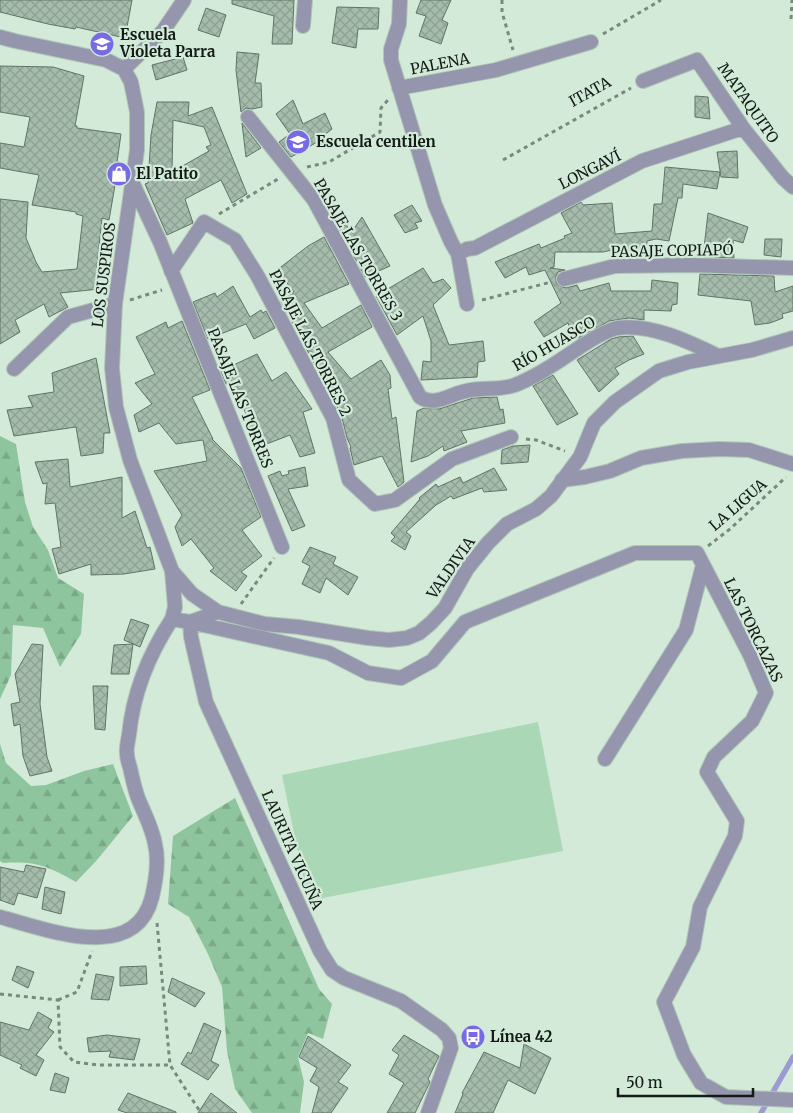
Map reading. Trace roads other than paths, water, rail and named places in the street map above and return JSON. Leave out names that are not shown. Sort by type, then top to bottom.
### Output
[{"type":"street","points":[[0,37],[15,42],[106,60],[124,69],[163,31],[184,0]]},
{"type":"street","points":[[303,26],[305,0]]},
{"type":"street","points":[[400,0],[399,24],[391,49],[391,60],[435,204],[458,254],[467,304]]},
{"type":"street","name":"PALENA","points":[[399,88],[496,70],[591,42]]},
{"type":"street","name":"MATAQUITO","points":[[643,81],[698,60],[743,128],[783,178],[793,187]]},
{"type":"street","name":"LOS SUSPIROS","points":[[124,69],[131,82],[137,112],[138,150],[115,304],[112,368],[116,406],[130,460],[172,571]]},
{"type":"street","name":"PASAJE LAS TORRES 3","points":[[248,117],[314,200],[412,381]]},
{"type":"street","name":"LONGAVÍ","points":[[458,254],[467,249],[475,248],[642,161],[743,128]]},
{"type":"street","name":"PASAJE LAS TORRES","points":[[133,184],[172,271],[282,547]]},
{"type":"street","name":"PASAJE LAS TORRES 2","points":[[172,271],[204,222],[235,240],[253,268],[333,418],[349,480],[375,504],[395,500],[452,459],[511,437]]},
{"type":"street","name":"PASAJE COPIAPÓ","points":[[564,279],[614,266],[689,265],[793,268]]},
{"type":"street","points":[[14,368],[68,317],[115,304]]},
{"type":"street","name":"RÍO HUASCO","points":[[412,381],[420,397],[426,401],[441,400],[466,391],[498,390],[515,385],[545,370],[595,338],[616,328],[630,327],[675,336],[718,356]]},
{"type":"street","name":"VALDIVIA","points":[[172,571],[192,594],[218,612],[232,616],[265,624],[299,627],[368,638],[390,640],[407,638],[419,633],[431,624],[445,608],[467,569],[488,543],[507,524],[536,509],[551,496],[580,456],[594,423],[615,402],[659,371],[688,362],[752,350],[793,338]]},
{"type":"street","points":[[562,480],[585,478],[610,471],[641,458],[682,450],[749,450],[793,464]]},
{"type":"street","points":[[172,619],[329,653],[368,674],[401,678],[432,662],[465,622],[635,553],[700,559],[686,630],[605,759]]},
{"type":"street","name":"LAS TORCAZAS","points":[[700,559],[750,656],[766,693],[752,721],[714,757],[707,772],[737,821],[734,836],[700,907],[693,947],[664,1002],[684,1055],[701,1083],[726,1097],[793,1100]]},
{"type":"street","points":[[0,917],[74,935],[98,938],[117,935],[133,928],[147,909],[155,887],[157,868],[156,846],[151,827],[138,797],[127,754],[131,714],[145,670],[158,641],[172,619],[175,607],[172,571]]},
{"type":"street","points":[[190,622],[218,612]]},
{"type":"street","name":"LAURITA VICUÑA","points":[[190,622],[191,637],[206,702],[320,951],[328,964],[332,970],[344,978],[401,1001],[442,1030],[450,1038],[451,1048],[428,1113]]},
{"type":"waterway","points":[[761,1113],[793,1057]]},
{"type":"place","name":"Escuela Violeta Parra","points":[[102,44]]},
{"type":"place","name":"Escuela centilen","points":[[298,142]]},
{"type":"place","name":"El Patito","points":[[119,174]]},
{"type":"place","name":"Línea 42","points":[[473,1037]]}]
